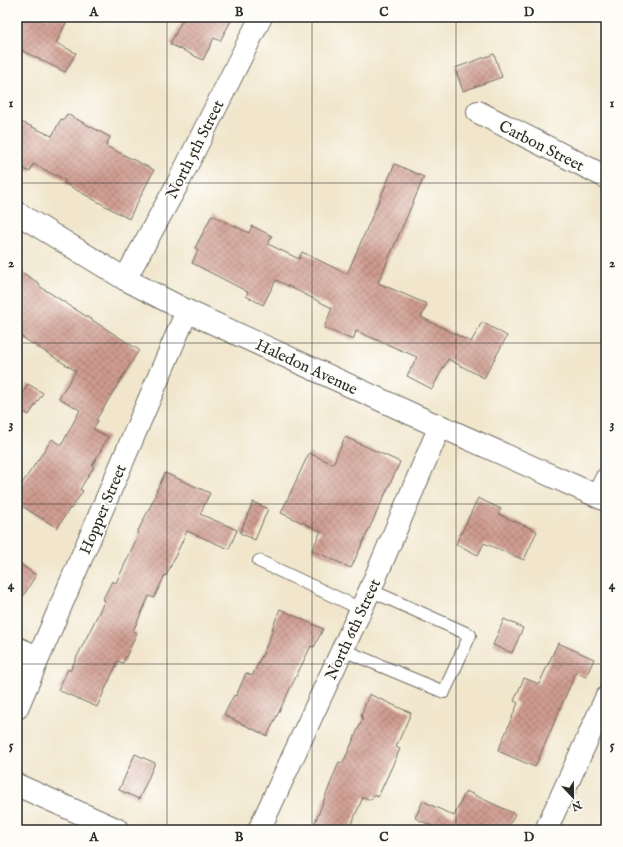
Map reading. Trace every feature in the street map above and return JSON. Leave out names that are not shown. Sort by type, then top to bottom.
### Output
[{"type":"street","name":"North 5th Street","points":[[125,279],[177,185],[261,17]]},
{"type":"street","name":"Carbon Street","points":[[478,112],[606,177]]},
{"type":"street","name":"Haledon Avenue","points":[[17,213],[125,279],[187,311],[429,422],[603,492]]},
{"type":"street","name":"Hopper Street","points":[[17,708],[187,311]]},
{"type":"street","name":"North 6th Street","points":[[259,830],[366,600],[440,426]]},
{"type":"street","points":[[17,648],[38,657]]},
{"type":"street","points":[[546,830],[606,698]]},
{"type":"street","points":[[17,785],[118,830]]},
{"type":"lane","points":[[259,561],[366,600],[470,635],[444,692],[343,650]]},
{"type":"building","points":[[17,17],[69,17],[56,43],[76,53],[65,72],[17,48]]},
{"type":"building","points":[[184,17],[233,17],[220,41],[214,38],[203,60],[170,44]]},
{"type":"building","points":[[494,54],[502,77],[463,91],[455,68]]},
{"type":"building","points":[[67,114],[110,137],[106,146],[154,170],[129,219],[64,183],[65,180],[33,164],[30,172],[17,166],[17,120],[52,136],[61,119],[63,120]]},
{"type":"building","points":[[395,164],[424,177],[378,283],[427,304],[421,317],[471,342],[482,322],[507,336],[484,378],[448,359],[432,389],[407,376],[417,357],[356,331],[353,340],[324,328],[332,308],[276,280],[263,305],[246,296],[248,292],[192,263],[198,250],[195,248],[212,215],[249,233],[252,226],[272,236],[268,244],[299,259],[302,252],[347,274]]},
{"type":"building","points":[[17,269],[40,284],[39,286],[139,350],[96,420],[98,421],[93,429],[108,437],[92,466],[94,467],[80,489],[83,491],[57,528],[17,503],[17,491],[52,439],[61,446],[80,410],[59,398],[76,371],[17,334]]},
{"type":"building","points":[[28,384],[43,393],[29,415],[17,408],[17,402]]},
{"type":"building","points":[[345,437],[400,462],[351,568],[312,550],[321,531],[281,513],[309,453],[333,464]]},
{"type":"building","points":[[165,473],[210,493],[200,514],[237,530],[229,549],[187,531],[154,598],[149,596],[133,631],[137,633],[123,663],[118,661],[97,707],[58,690],[68,669],[70,671],[105,600],[103,599],[112,581],[116,583]]},
{"type":"building","points":[[478,498],[501,509],[498,514],[537,531],[524,560],[484,543],[478,555],[456,544]]},
{"type":"building","points":[[253,502],[268,509],[255,540],[240,533]]},
{"type":"building","points":[[17,562],[36,575],[17,606]]},
{"type":"building","points":[[280,609],[323,629],[314,647],[311,646],[267,736],[224,715],[234,695],[236,696],[246,673],[252,676],[268,643]]},
{"type":"building","points":[[504,619],[523,628],[512,653],[493,645]]},
{"type":"building","points":[[558,643],[594,659],[586,677],[576,672],[535,767],[498,751],[518,703],[514,701],[524,678],[539,684]]},
{"type":"building","points":[[369,694],[411,713],[396,747],[400,749],[378,797],[374,795],[371,800],[363,797],[349,830],[312,830],[339,762],[343,763],[363,718],[361,716]]},
{"type":"building","points":[[135,754],[155,763],[139,799],[119,790]]},
{"type":"building","points":[[466,791],[515,814],[507,830],[441,830],[415,818],[423,801],[454,816]]}]
